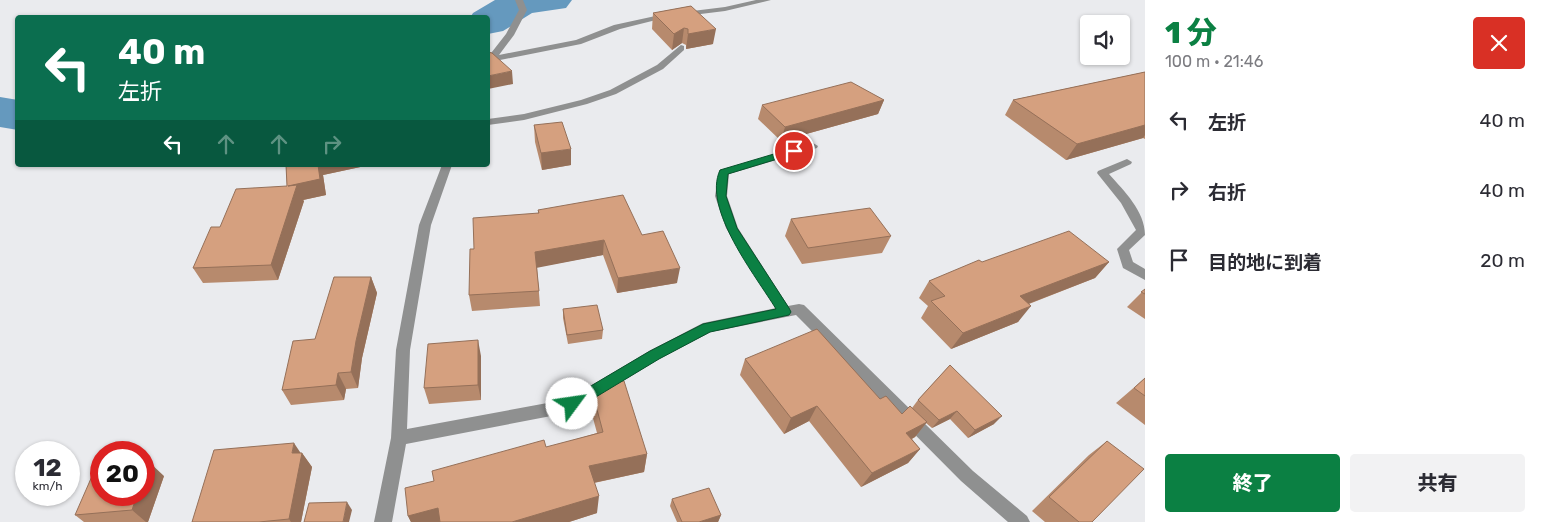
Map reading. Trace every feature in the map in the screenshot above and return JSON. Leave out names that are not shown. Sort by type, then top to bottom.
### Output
[{"type":"street","points":[[490,61],[510,35],[523,10],[519,0]]},
{"type":"street","points":[[490,62],[578,42],[617,27],[660,17],[725,9],[767,0]]},
{"type":"street","points":[[490,122],[524,117],[584,102],[613,92],[660,67],[681,48]]},
{"type":"street","points":[[785,312],[732,228],[721,196],[724,172],[813,146]]},
{"type":"street","points":[[1127,162],[1102,173],[1126,200],[1142,231],[1123,249],[1127,264],[1145,275]]},
{"type":"street","points":[[383,522],[399,438],[403,350],[418,264],[425,225],[446,167]]},
{"type":"street","points":[[399,438],[572,404],[654,355],[708,327],[799,309],[967,476],[1021,522]]},
{"type":"building","points":[[691,6],[716,29],[688,34],[688,29],[684,28],[674,34],[653,13]]},
{"type":"building","points":[[490,52],[492,53],[512,71],[490,76]]},
{"type":"building","points":[[1145,72],[1145,125],[1077,144],[1013,100]]},
{"type":"building","points":[[851,82],[884,100],[785,127],[762,105]]},
{"type":"building","points":[[562,122],[571,149],[541,153],[534,125]]},
{"type":"building","points":[[286,167],[318,167],[320,179],[288,186],[297,185],[271,265],[193,268],[211,227],[220,227],[236,189],[287,186]]},
{"type":"building","points":[[623,195],[642,235],[663,231],[680,268],[618,278],[604,240],[535,252],[539,291],[469,295],[470,249],[474,249],[473,218],[539,213],[538,210]]},
{"type":"building","points":[[870,208],[891,236],[808,248],[791,219]]},
{"type":"building","points":[[1069,231],[1109,262],[1020,296],[1031,306],[963,333],[931,301],[945,296],[929,281],[979,260],[982,262]]},
{"type":"building","points":[[334,277],[371,277],[351,372],[338,373],[336,385],[282,390],[293,341],[315,339]]},
{"type":"building","points":[[597,305],[603,330],[567,335],[563,309]]},
{"type":"building","points":[[817,329],[880,399],[886,396],[902,414],[910,406],[927,422],[906,433],[920,449],[872,473],[817,406],[791,418],[745,359]]},
{"type":"building","points":[[478,340],[478,385],[424,388],[428,344]]},
{"type":"building","points":[[950,365],[1002,416],[975,430],[957,411],[939,420],[918,400]]},
{"type":"building","points":[[1145,378],[1145,396],[1134,388]]},
{"type":"building","points":[[624,381],[647,454],[589,466],[599,496],[512,522],[440,522],[438,508],[408,516],[405,488],[434,481],[432,471],[544,440],[546,447],[603,432],[591,387]]},
{"type":"building","points":[[1107,441],[1144,469],[1092,522],[1079,522],[1049,497]]},
{"type":"building","points":[[294,443],[292,453],[302,453],[289,519],[259,522],[192,522],[214,450]]},
{"type":"building","points":[[90,481],[90,506],[133,506],[132,510],[75,515]]},
{"type":"building","points":[[709,488],[721,515],[699,522],[682,522],[672,499]]},
{"type":"building","points":[[347,502],[343,522],[304,522],[309,503]]},
{"type":"waterway","points":[[490,21],[518,5],[533,1],[552,0]]},
{"type":"waterway","points":[[0,112],[15,114]]},
{"type":"route","points":[[572,404],[654,355],[708,327],[785,312],[732,228],[721,196],[724,172],[794,151]]}]
